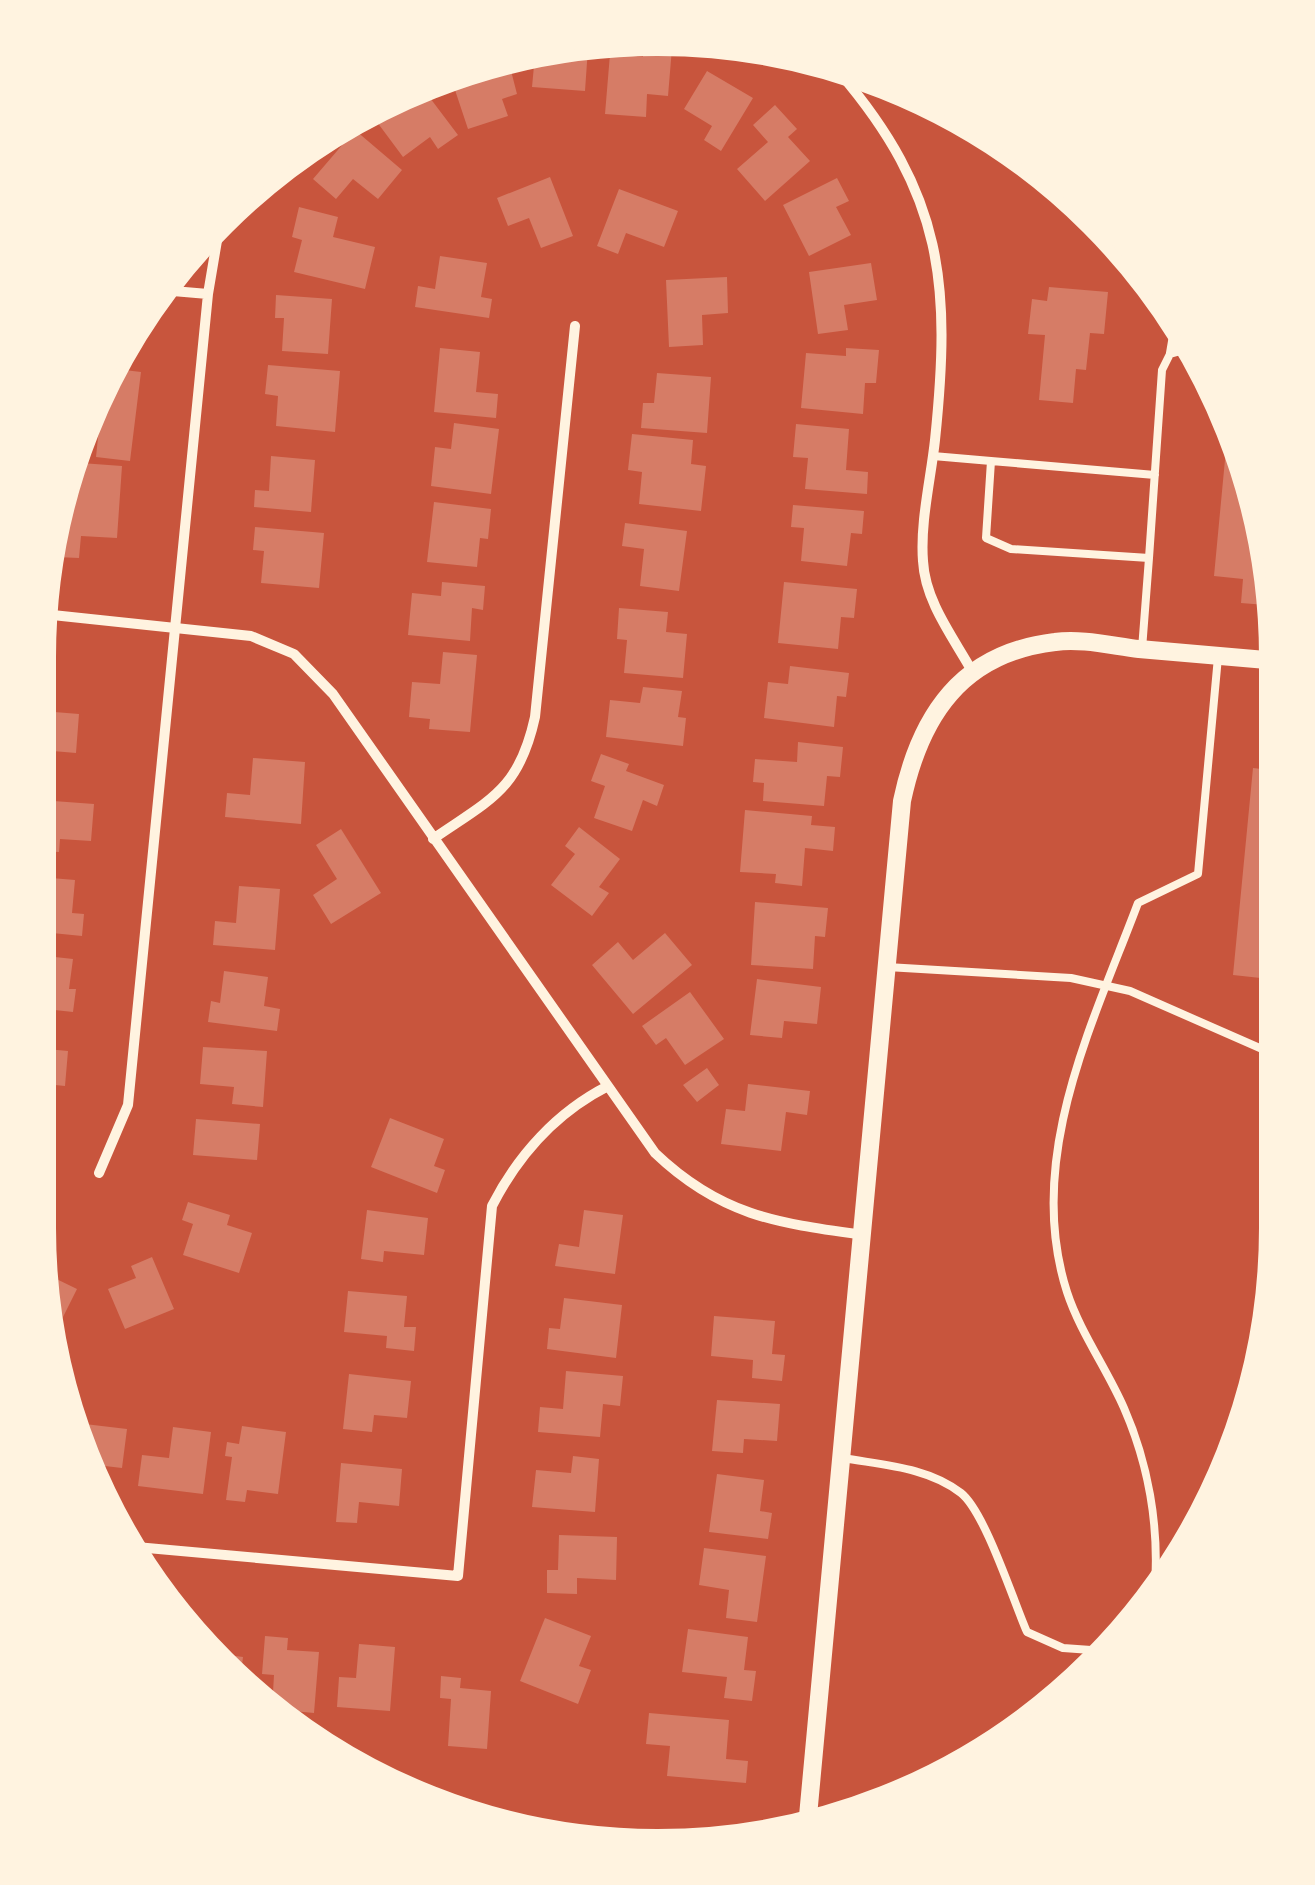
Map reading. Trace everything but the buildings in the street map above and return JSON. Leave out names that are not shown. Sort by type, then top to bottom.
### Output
[{"type":"street","points":[[844,80],[900,156],[925,213],[940,273],[944,352],[923,560],[930,595],[972,671]]},
{"type":"street","points":[[99,1173],[128,1106],[208,294],[217,239]]},
{"type":"street","points":[[174,291],[208,294]]},
{"type":"street","points":[[433,839],[502,791],[526,758],[535,716],[575,326]]},
{"type":"street","points":[[51,615],[252,636],[294,654],[333,694],[655,1153],[685,1182],[752,1216],[864,1235]]},
{"type":"street","points":[[808,1816],[902,801],[913,751],[936,709],[972,671],[1014,651],[1057,641],[1265,660]]},
{"type":"street","points":[[141,1547],[458,1576],[492,1206],[506,1177],[535,1141],[581,1100],[608,1086]]},
{"type":"lane","points":[[1142,649],[1162,370],[1173,336]]},
{"type":"lane","points":[[1170,354],[1182,351]]},
{"type":"lane","points":[[933,456],[1155,475]]},
{"type":"lane","points":[[992,461],[986,538],[1011,549],[1149,558]]},
{"type":"lane","points":[[1154,1576],[1148,1472],[1124,1409],[1067,1292],[1056,1231],[1058,1154],[1074,1067],[1138,902],[1198,874],[1218,656]]},
{"type":"lane","points":[[888,967],[1071,978],[1107,986],[1218,1026],[1265,1050]]},
{"type":"lane","points":[[843,1458],[918,1470],[962,1494],[986,1532],[1028,1632],[1063,1648],[1093,1650]]}]
